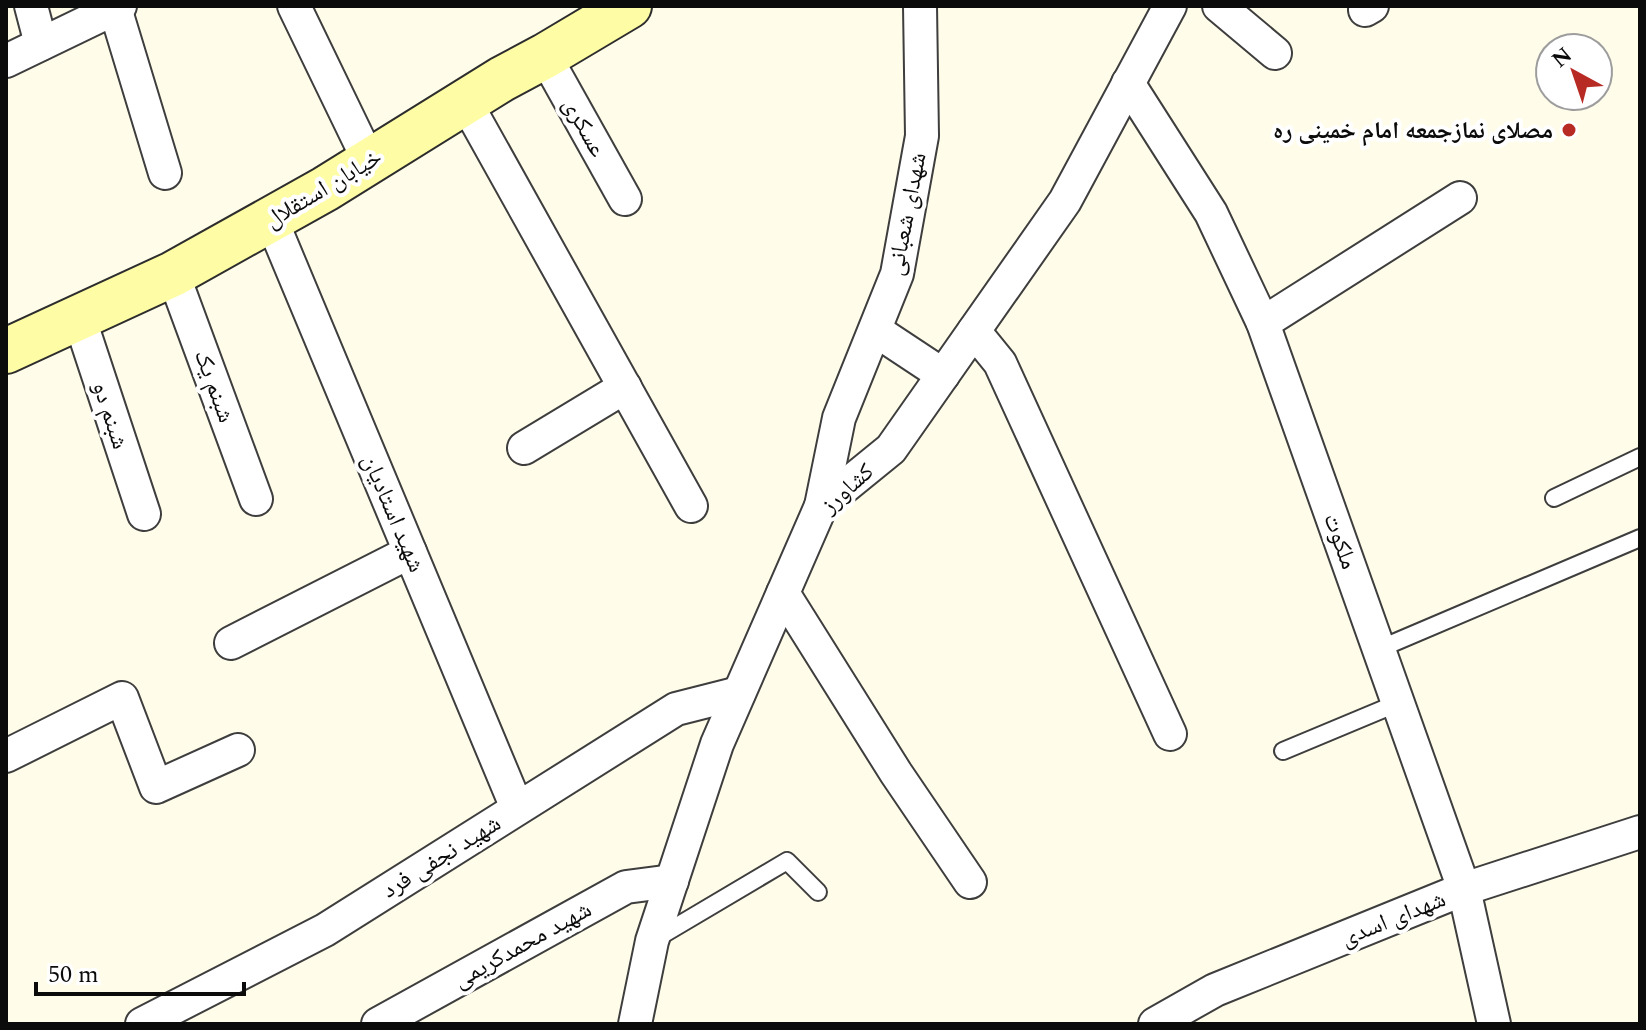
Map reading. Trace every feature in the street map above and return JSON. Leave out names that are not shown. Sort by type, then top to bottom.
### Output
[{"type":"street","points":[[31,6],[41,44]]},
{"type":"street","points":[[294,6],[369,161]]},
{"type":"street","name":"خیابان استقلال","points":[[6,351],[173,274],[325,189],[465,101],[629,6]]},
{"type":"street","name":"شهدای شعبانی","points":[[821,506],[839,418],[897,274],[922,136],[920,6]]},
{"type":"street","name":"کشاورز","points":[[635,1024],[652,941],[717,744],[821,506],[891,449],[1065,201],[1170,6]]},
{"type":"street","points":[[1219,6],[1275,53]]},
{"type":"street","points":[[6,61],[117,7],[165,173]]},
{"type":"street","name":"عسکری","points":[[545,56],[625,199]]},
{"type":"street","name":"ملکوت","points":[[1128,83],[1211,213],[1263,323],[1464,889],[1494,1024]]},
{"type":"street","points":[[465,101],[691,506]]},
{"type":"street","points":[[1263,323],[1460,198]]},
{"type":"street","name":"شهید استادیان","points":[[271,219],[517,808]]},
{"type":"street","name":"شبنم یک","points":[[173,274],[256,499]]},
{"type":"street","name":"شبنم دو","points":[[79,317],[144,514]]},
{"type":"street","points":[[875,330],[943,375]]},
{"type":"street","points":[[974,331],[1000,363],[1170,734]]},
{"type":"street","points":[[524,448],[625,387]]},
{"type":"street","points":[[231,643],[410,552]]},
{"type":"street","points":[[783,593],[896,773],[970,882]]},
{"type":"street","name":"شهید نجفی فرد","points":[[142,1024],[325,930],[676,709],[739,693]]},
{"type":"street","points":[[6,756],[122,698],[156,787],[238,750]]},
{"type":"street","name":"شهدای اسدی","points":[[1161,1022],[1215,990],[1464,889],[1640,832]]},
{"type":"street","name":"شهید محمدکریمی","points":[[378,1024],[626,887],[672,881]]},
{"type":"lane","points":[[1554,498],[1640,457]]},
{"type":"lane","points":[[1379,649],[1640,538]]},
{"type":"lane","points":[[1283,751],[1398,703]]},
{"type":"lane","points":[[652,941],[787,861],[818,892]]},
{"type":"place","name":"مصلای نمازجمعه امام خمینی ره","points":[[1569,130]]}]
